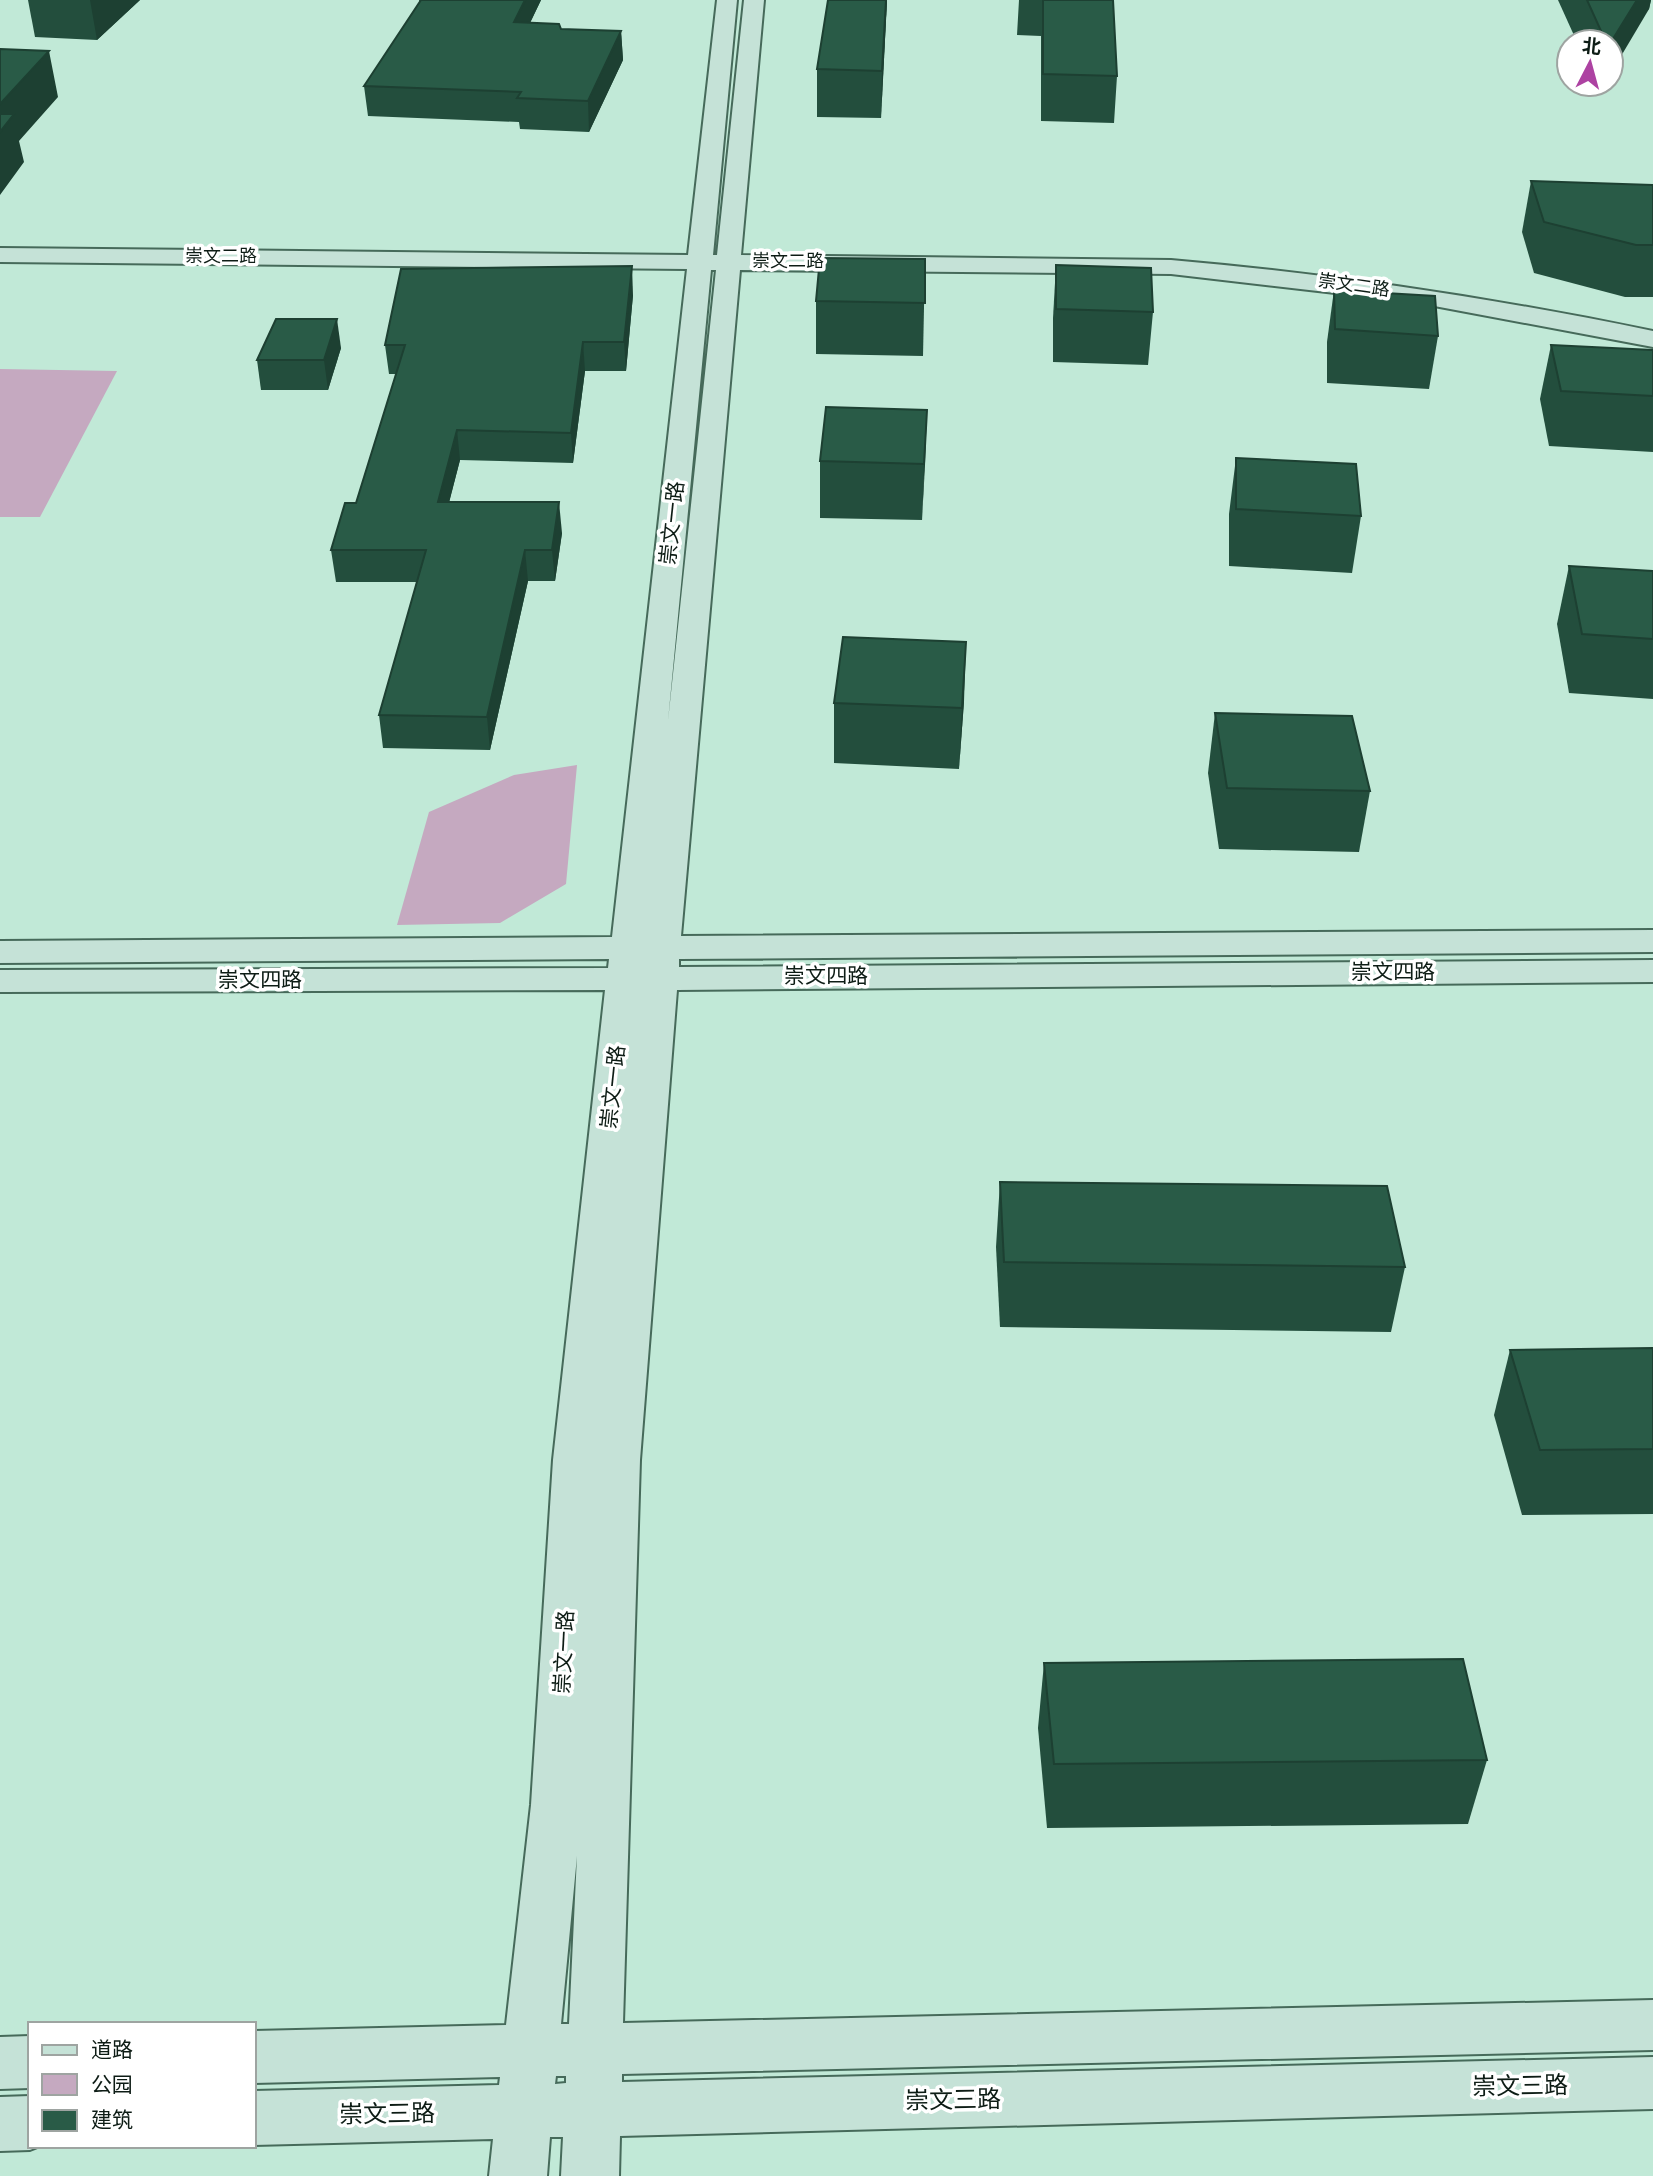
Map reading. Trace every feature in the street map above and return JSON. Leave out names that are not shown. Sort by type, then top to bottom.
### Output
[{"type":"street","name":"崇文一路","points":[[716,254],[727,0]]},
{"type":"street","name":"崇文一路","points":[[518,2176],[556,1805],[575,1460],[643,964],[716,254],[754,0]]},
{"type":"street","name":"崇文二路","points":[[0,243],[716,254],[1144,266],[1266,275],[1445,297],[1653,339]]},
{"type":"street","name":"崇文二路","points":[[0,255],[716,254],[1170,257],[1314,269],[1449,285],[1653,325]]},
{"type":"street","name":"崇文四路","points":[[0,981],[1653,941]]},
{"type":"street","name":"崇文四路","points":[[0,952],[643,964],[1653,971]]},
{"type":"street","name":"崇文一路","points":[[590,2176],[598,2048],[618,1460],[643,964]]},
{"type":"street","points":[[256,2057],[1653,2025]]},
{"type":"street","points":[[0,2063],[28,2062]]},
{"type":"street","name":"崇文三路","points":[[256,2118],[1653,2083]]},
{"type":"street","points":[[0,2124],[28,2123]]},
{"type":"green space","points":[[0,369],[117,371],[40,517],[0,517]]},
{"type":"green space","points":[[577,765],[566,884],[500,923],[397,925],[429,812],[514,775]]},
{"type":"building","points":[[421,0],[525,0],[514,22],[559,24],[561,29],[621,31],[588,101],[517,98],[521,92],[364,86]]},
{"type":"building","points":[[828,0],[886,0],[882,71],[817,69]]},
{"type":"building","points":[[1043,0],[1113,0],[1117,76],[1043,74]]},
{"type":"building","points":[[1587,0],[1637,0],[1620,28],[1600,28]]},
{"type":"building","points":[[0,49],[49,51],[0,104]]},
{"type":"building","points":[[0,114],[14,114],[0,132]]},
{"type":"building","points":[[1531,181],[1653,185],[1653,245],[1636,245],[1544,222]]},
{"type":"building","points":[[820,258],[925,259],[925,303],[816,301]]},
{"type":"building","points":[[1056,265],[1151,268],[1153,312],[1056,309]]},
{"type":"building","points":[[632,266],[624,342],[583,342],[571,433],[457,430],[438,502],[559,502],[552,550],[525,550],[487,717],[379,715],[426,550],[331,550],[345,503],[356,503],[405,345],[385,345],[401,269]]},
{"type":"building","points":[[1334,290],[1435,296],[1438,336],[1335,329]]},
{"type":"building","points":[[276,319],[337,319],[324,360],[257,360]]},
{"type":"building","points":[[1551,345],[1653,350],[1653,396],[1561,391]]},
{"type":"building","points":[[826,407],[927,410],[924,464],[820,461]]},
{"type":"building","points":[[1236,458],[1356,464],[1361,516],[1236,509]]},
{"type":"building","points":[[1569,566],[1653,571],[1653,639],[1582,634]]},
{"type":"building","points":[[843,637],[966,642],[962,708],[834,703]]},
{"type":"building","points":[[1215,713],[1352,716],[1370,791],[1227,788]]},
{"type":"building","points":[[1000,1182],[1387,1186],[1405,1267],[1004,1262]]},
{"type":"building","points":[[1653,1348],[1653,1449],[1540,1450],[1510,1350]]},
{"type":"building","points":[[1463,1659],[1487,1760],[1054,1764],[1044,1663]]}]
